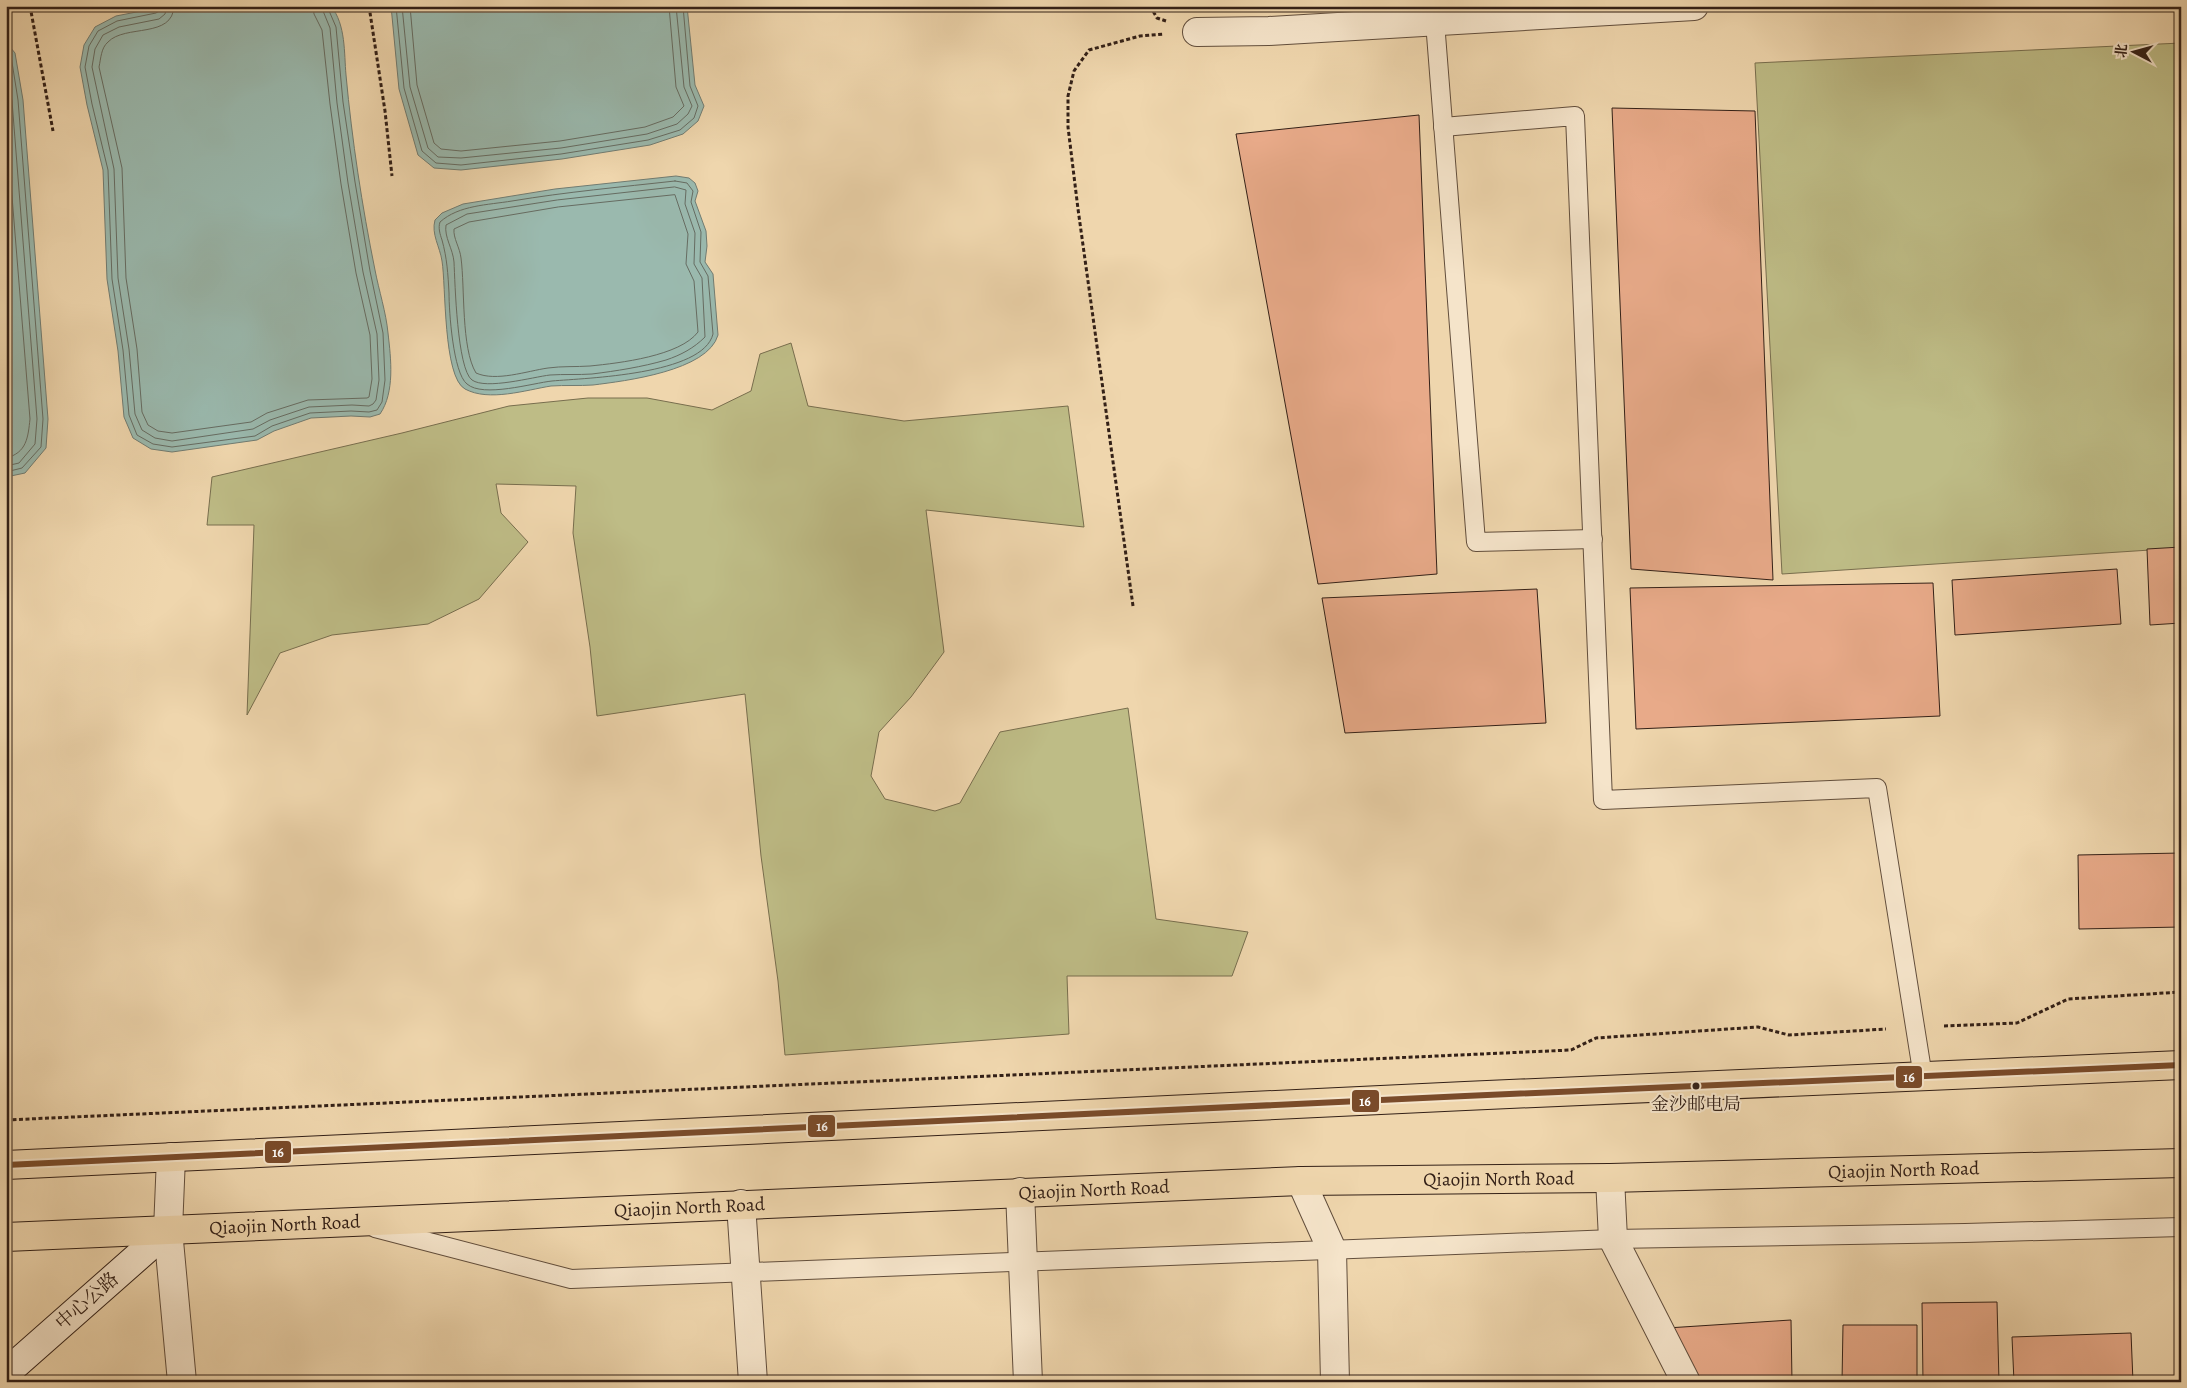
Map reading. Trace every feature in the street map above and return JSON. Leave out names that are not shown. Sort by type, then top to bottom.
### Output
[{"type":"main road","points":[[6,1165],[2181,1065]]},
{"type":"main road","name":"Qiaojin North Road","points":[[6,1237],[1301,1181],[1610,1178],[2181,1164]]},
{"type":"street","points":[[1197,32],[1269,31],[1435,22],[1618,8],[1694,6]]},
{"type":"street","points":[[171,1157],[168,1230],[182,1382]]},
{"type":"street","points":[[1610,1178],[1613,1239],[1686,1382]]},
{"type":"street","points":[[1301,1181],[1332,1250],[1335,1382]]},
{"type":"street","points":[[1020,1192],[1028,1382]]},
{"type":"street","points":[[741,1204],[753,1382]]},
{"type":"street","name":"中心公路","points":[[6,1373],[168,1230]]},
{"type":"lane","points":[[1435,22],[1476,542],[1592,539]]},
{"type":"lane","points":[[1443,127],[1575,116],[1603,800],[1877,788],[1923,1077]]},
{"type":"lane","points":[[353,1222],[571,1279],[1613,1239],[2181,1228]]},
{"type":"path","points":[[30,6],[53,131]]},
{"type":"path","points":[[369,6],[385,111],[392,176]]},
{"type":"path","points":[[1134,606],[1078,209],[1068,127],[1068,96],[1074,72],[1089,50],[1140,36],[1197,32]]},
{"type":"path","points":[[1990,1024],[2016,1023],[2068,999],[2181,992]]},
{"type":"path","points":[[6,1120],[1571,1050],[1596,1038],[1758,1028],[1789,1035],[1876,1029]]},
{"type":"shaded area","points":[[2181,43],[2181,548],[1782,574],[1755,63]]},
{"type":"shaded area","points":[[791,343],[808,406],[904,421],[1068,406],[1084,527],[926,510],[944,652],[911,697],[879,732],[871,776],[885,799],[935,811],[960,803],[1000,732],[1128,708],[1156,919],[1248,932],[1232,976],[1067,976],[1069,1034],[785,1055],[778,981],[761,856],[745,694],[597,716],[590,647],[573,533],[576,486],[496,484],[501,513],[528,542],[479,599],[428,624],[332,635],[280,653],[247,715],[254,525],[207,525],[212,477],[509,406],[588,398],[647,398],[712,410],[751,391],[760,354]]},
{"type":"water","points":[[167,6],[331,6],[336,14],[342,30],[351,124],[362,197],[375,270],[386,317],[389,343],[391,364],[390,386],[385,405],[380,414],[370,417],[311,418],[274,431],[257,440],[172,452],[151,449],[133,438],[124,417],[118,351],[107,279],[103,170],[80,67],[84,45],[95,27],[116,16]]},
{"type":"water","points":[[391,6],[687,6],[695,85],[704,106],[698,121],[683,134],[650,145],[562,159],[461,170],[434,168],[418,155],[399,89]]},
{"type":"water","points":[[6,42],[15,53],[23,100],[48,419],[46,448],[25,473],[6,477]]},
{"type":"water","points":[[676,176],[689,178],[695,183],[698,191],[695,201],[706,231],[705,262],[713,274],[718,335],[711,347],[699,357],[682,366],[625,381],[593,385],[551,386],[496,395],[485,395],[465,389],[458,381],[449,350],[442,261],[434,230],[435,220],[442,213],[463,204],[555,189]]},
{"type":"building","points":[[1612,108],[1755,111],[1773,580],[1631,569]]},
{"type":"building","points":[[1419,115],[1437,574],[1318,584],[1236,134]]},
{"type":"building","points":[[2181,547],[2181,623],[2150,625],[2147,549]]},
{"type":"building","points":[[2117,569],[2121,624],[1955,635],[1952,580]]},
{"type":"building","points":[[1933,583],[1940,716],[1636,729],[1630,588]]},
{"type":"building","points":[[1537,589],[1546,723],[1345,733],[1322,598]]},
{"type":"building","points":[[2181,853],[2181,927],[2079,929],[2078,855]]},
{"type":"building","points":[[1997,1302],[1999,1382],[1923,1382],[1922,1303]]},
{"type":"building","points":[[1791,1320],[1792,1382],[1698,1382],[1667,1328]]},
{"type":"building","points":[[1843,1325],[1917,1325],[1917,1382],[1842,1382]]},
{"type":"building","points":[[2131,1333],[2133,1382],[2014,1382],[2012,1337]]},
{"type":"transit line","name":"16","points":[[6,1165],[1465,1096],[2181,1065]]},
{"type":"place","name":"金沙邮电局","points":[[1696,1086]]}]
